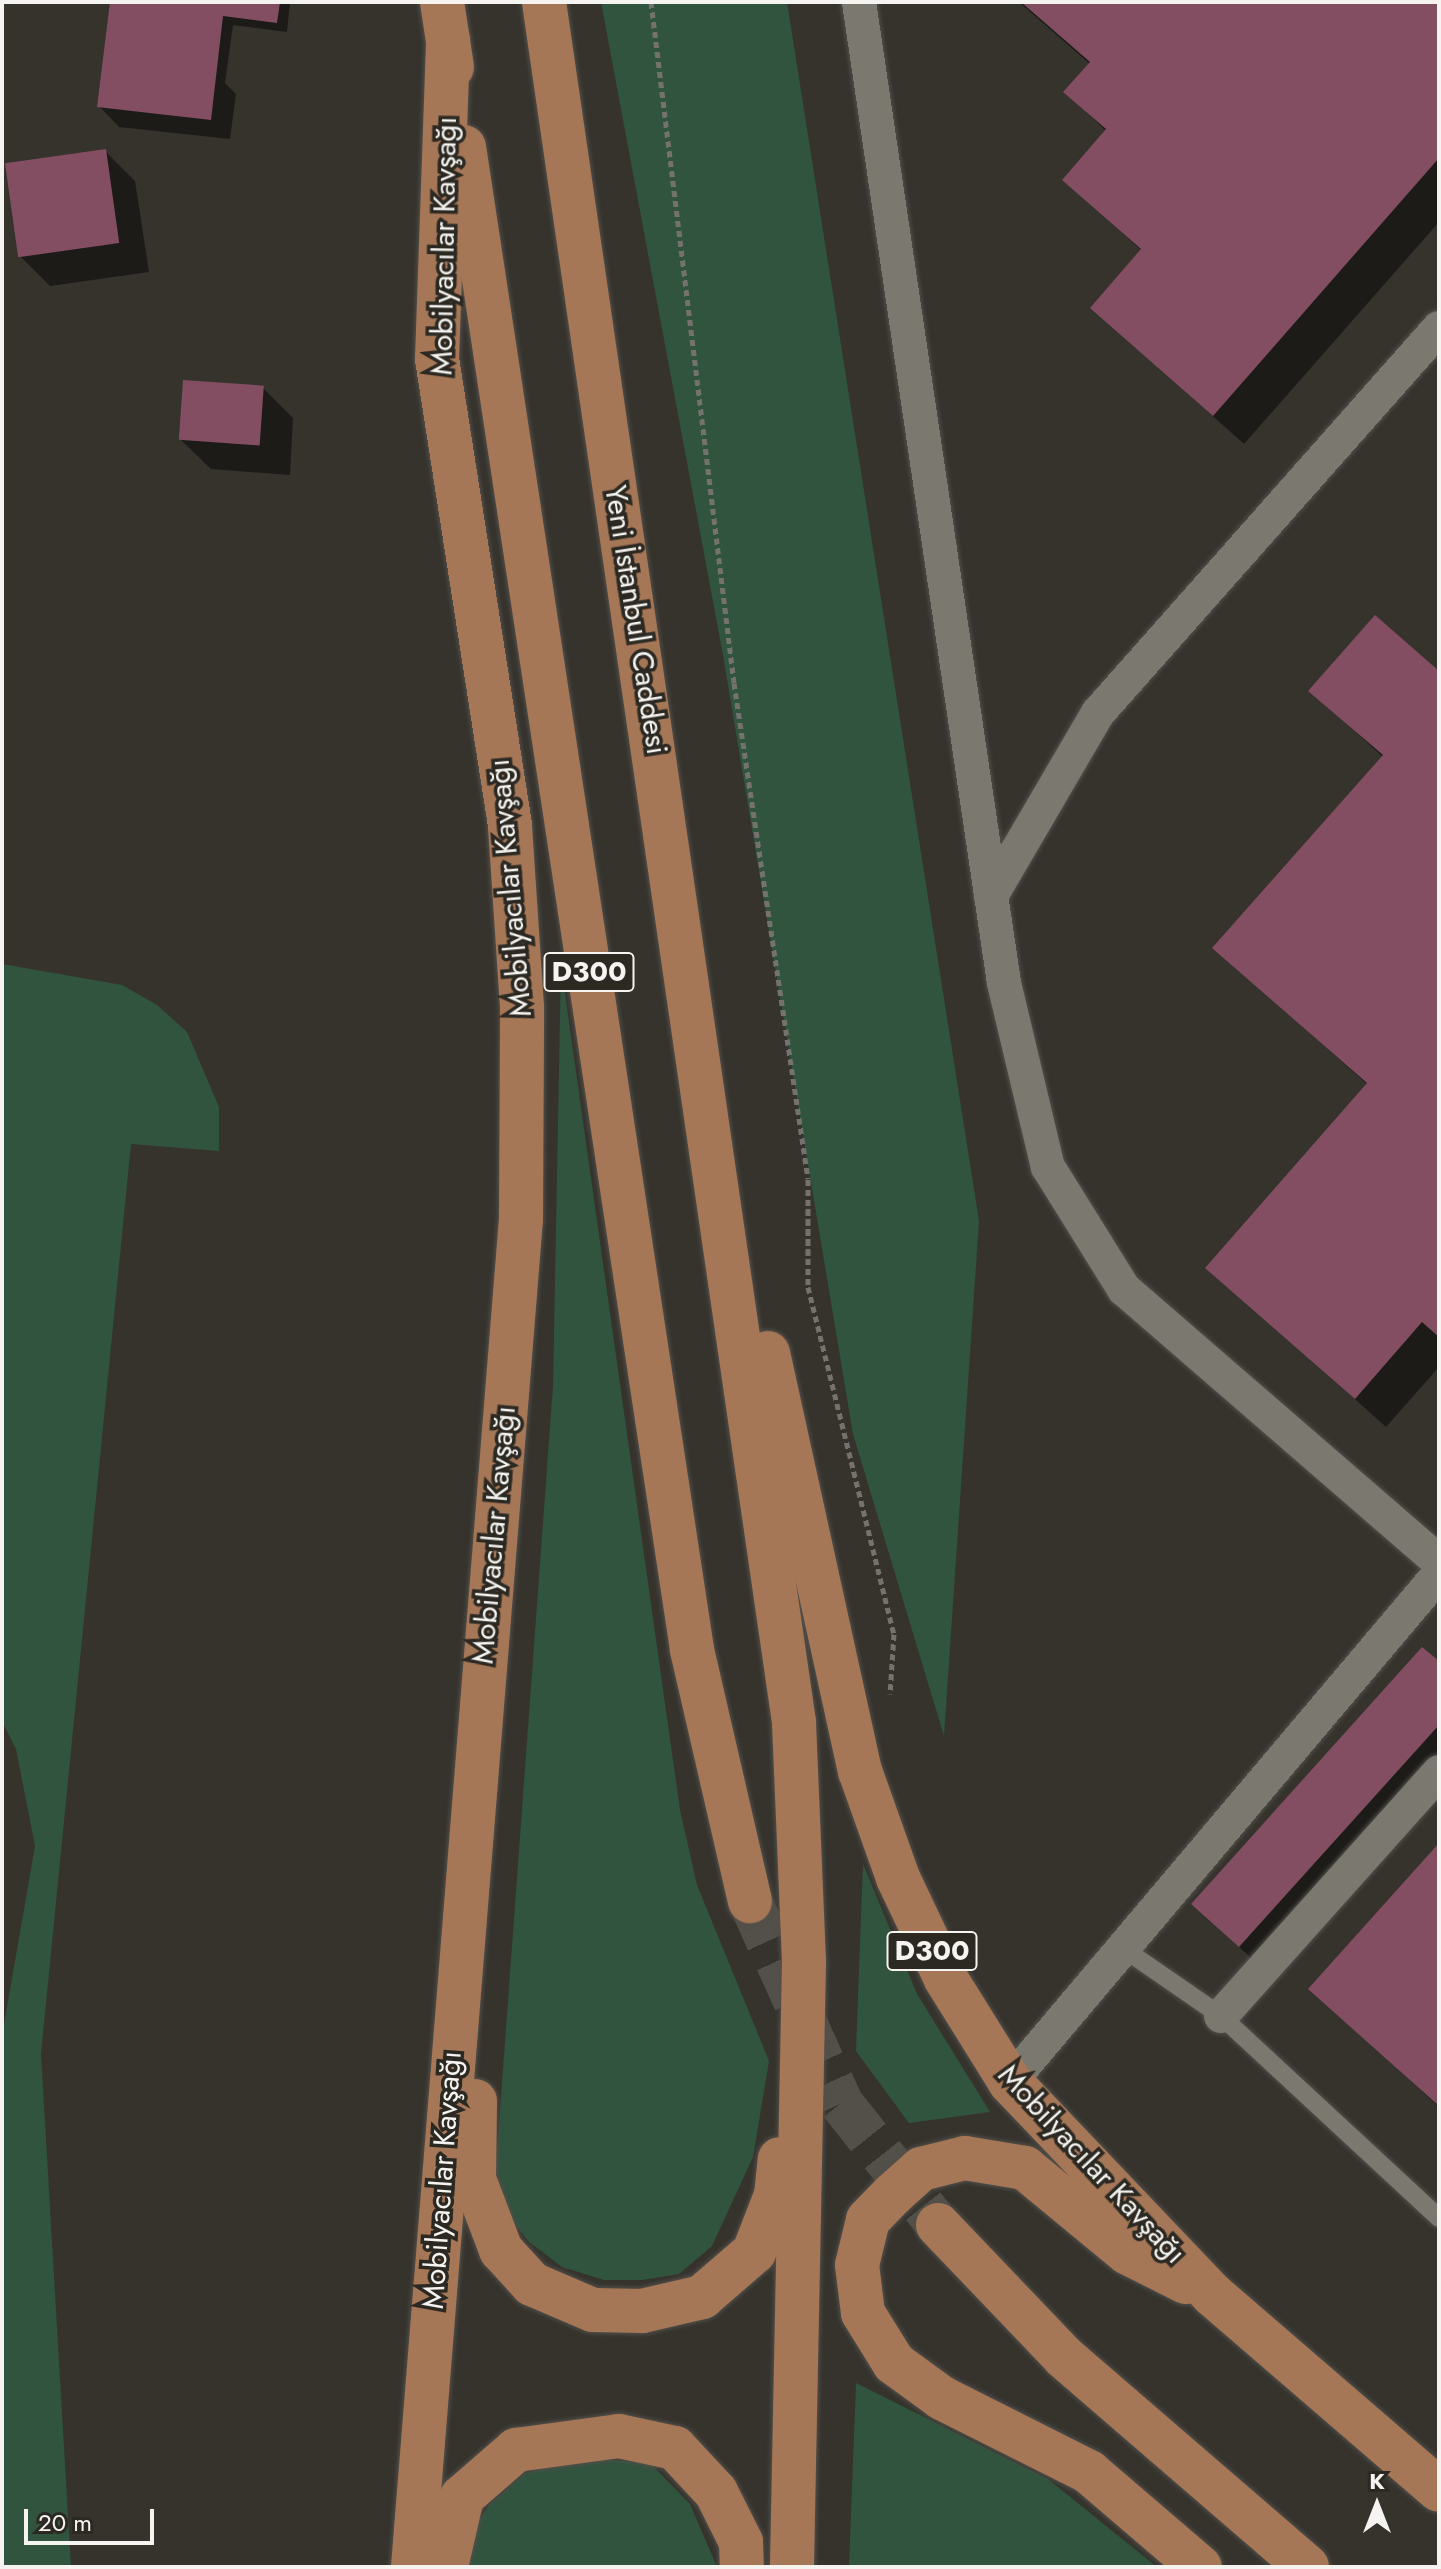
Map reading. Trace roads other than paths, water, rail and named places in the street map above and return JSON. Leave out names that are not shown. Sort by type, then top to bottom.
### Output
[{"type":"highway","name":"Yeni İstanbul Caddesi","points":[[544,2],[728,1237]]},
{"type":"highway","name":"Mobilyacılar Kavşağı","points":[[413,2567],[465,1879],[521,1220],[522,1007],[510,825],[437,359],[445,21]]},
{"type":"highway","name":"Mobilyacılar Kavşağı","points":[[445,21],[692,1650],[750,1901]]},
{"type":"highway","points":[[728,1237],[794,1723],[804,1962],[792,2567]]},
{"type":"highway","name":"Mobilyacılar Kavşağı","points":[[728,1237],[774,1371],[860,1771],[940,1967],[1010,2082],[1213,2295],[1439,2490]]},
{"type":"highway","points":[[465,1879],[476,2032],[474,2179],[501,2250],[532,2284],[593,2310],[642,2311],[702,2297],[754,2252],[776,2195],[804,1962]]},
{"type":"highway","points":[[1200,2567],[1089,2472],[942,2398],[894,2363],[863,2313],[857,2265],[868,2220],[893,2194],[921,2169],[965,2158],[1025,2168],[1128,2253],[1213,2295]]},
{"type":"highway","points":[[938,2225],[1064,2357],[1307,2567]]},
{"type":"highway","points":[[446,2567],[462,2497],[516,2450],[619,2436],[675,2448],[716,2492],[741,2542],[742,2567]]},
{"type":"street","points":[[859,2],[991,896],[1048,1167],[1124,1289],[1439,1562]]},
{"type":"street","points":[[991,896],[1098,713],[1439,328]]},
{"type":"street","points":[[1010,2082],[1439,1574]]},
{"type":"street","points":[[1221,2016],[1439,1772]]},
{"type":"lane","points":[[1124,1949],[1221,2016],[1439,2218]]},
{"type":"tunnel","points":[[750,1901],[841,2103],[938,2225]]}]
